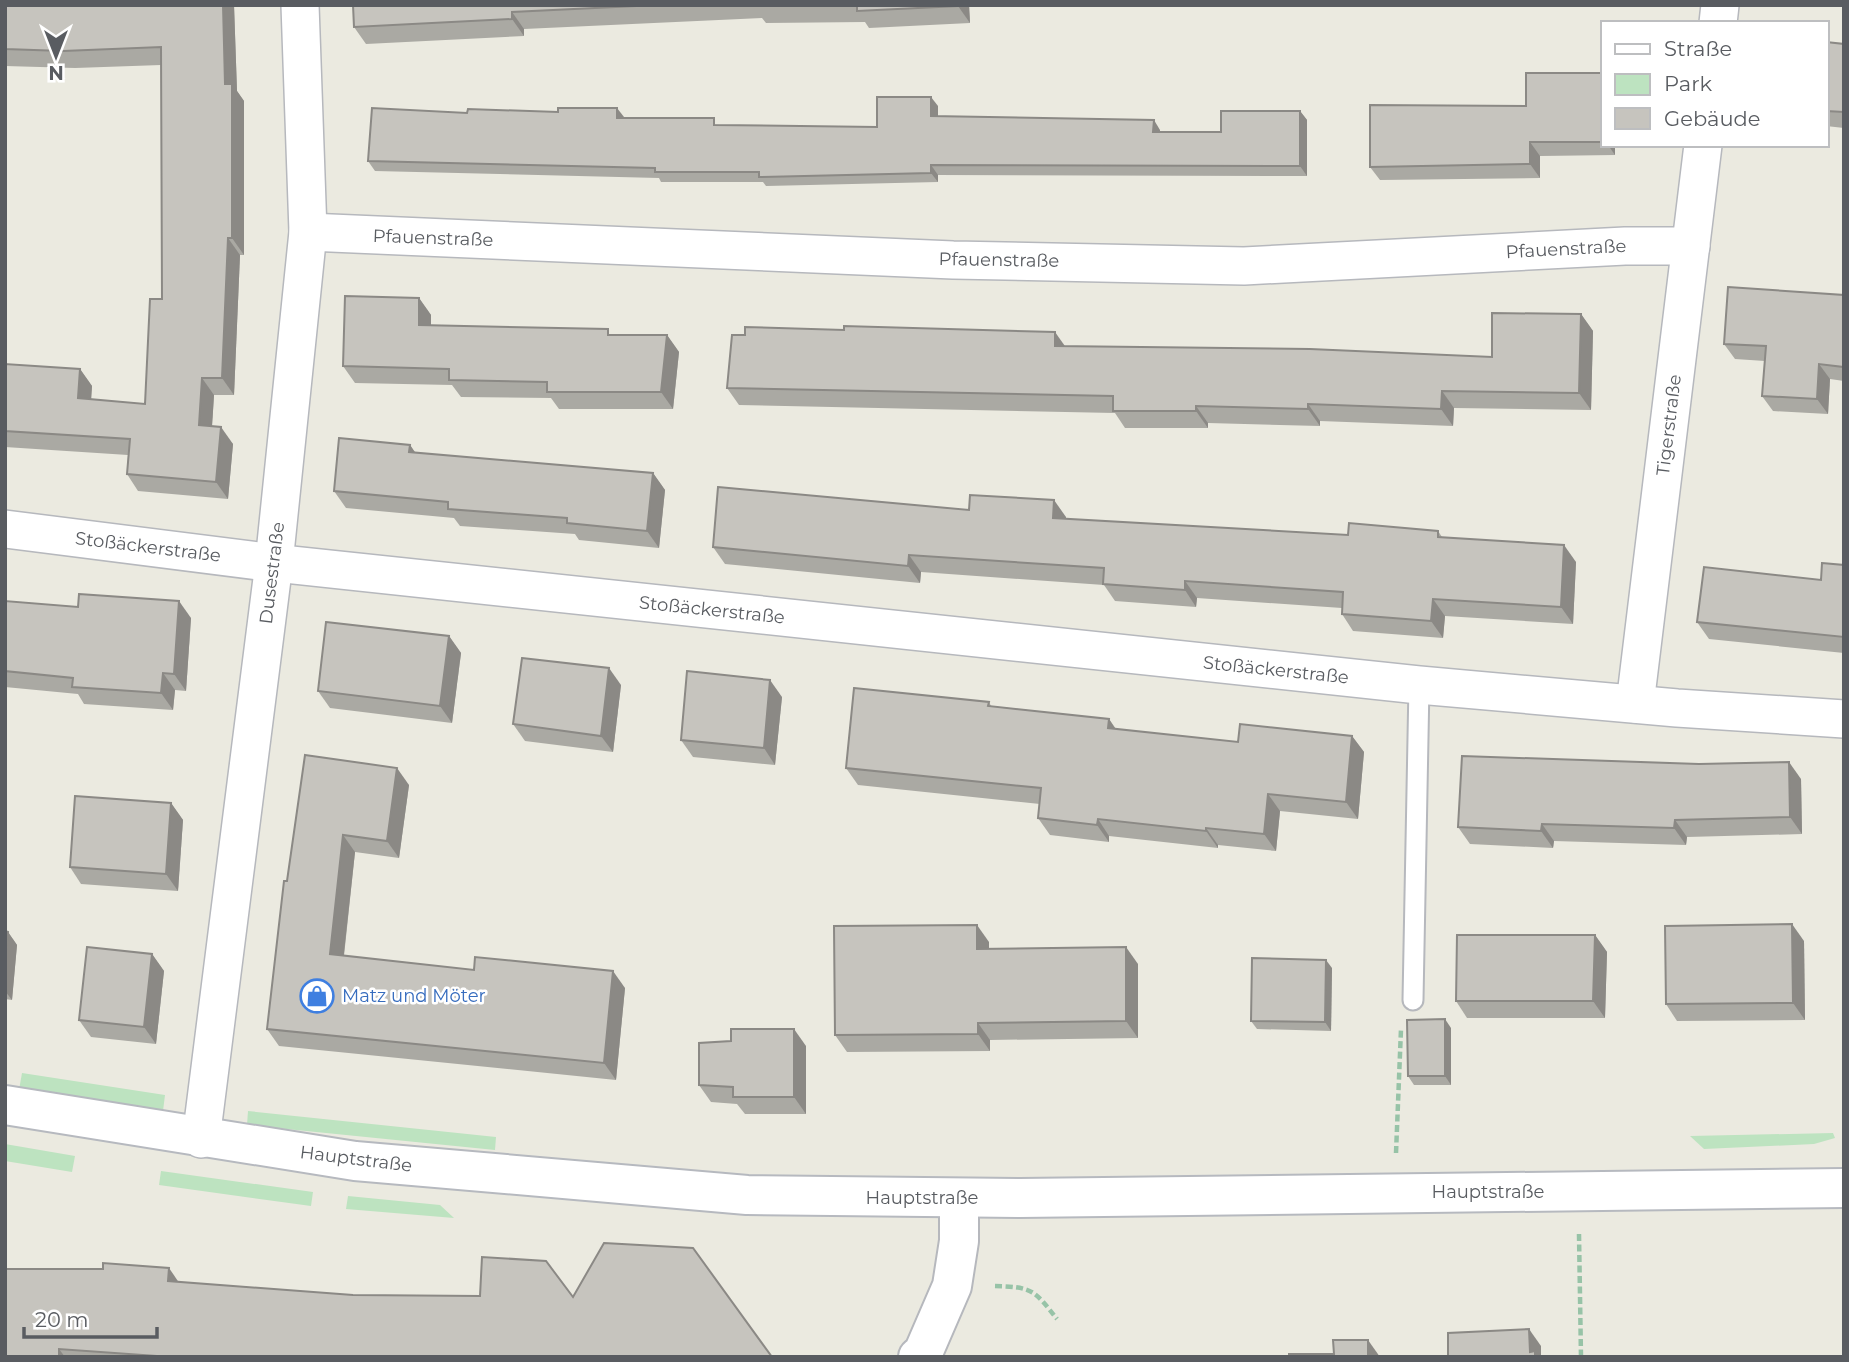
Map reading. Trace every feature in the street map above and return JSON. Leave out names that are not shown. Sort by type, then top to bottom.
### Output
[{"type":"main road","name":"Hauptstraße","points":[[5,1105],[201,1139],[355,1161],[747,1195],[959,1198],[1844,1188]]},
{"type":"main road","points":[[918,1357],[923,1353],[952,1286],[959,1241],[959,1198]]},
{"type":"street","name":"Dusestraße","points":[[201,1139],[274,563],[307,232],[300,5]]},
{"type":"street","name":"Tigerstraße","points":[[1635,704],[1703,147]]},
{"type":"street","name":"Pfauenstraße","points":[[307,232],[953,260],[1244,265],[1625,246],[1691,246]]},
{"type":"street","name":"Stoßäckerstraße","points":[[5,529],[274,563],[1419,685],[1844,719]]},
{"type":"lane","points":[[1413,1000],[1419,685]]},
{"type":"path","points":[[1396,1192],[1400,1031],[1413,1000]]},
{"type":"path","points":[[1579,1230],[1581,1357]]},
{"type":"path","points":[[952,1286],[1024,1287],[1042,1301],[1057,1319]]},
{"type":"green space","points":[[22,1073],[165,1095],[163,1111],[19,1090]]},
{"type":"green space","points":[[248,1111],[496,1137],[495,1150],[247,1125]]},
{"type":"green space","points":[[1833,1133],[1835,1138],[1814,1144],[1704,1149],[1690,1136]]},
{"type":"green space","points":[[5,1144],[75,1156],[72,1172],[5,1161]]},
{"type":"green space","points":[[161,1171],[313,1192],[311,1206],[159,1185]]},
{"type":"green space","points":[[348,1196],[440,1205],[454,1218],[346,1209]]},
{"type":"building","points":[[5,5],[223,5],[225,84],[232,84],[232,238],[228,238],[222,378],[202,378],[199,425],[221,427],[216,482],[127,474],[130,439],[5,431],[5,364],[80,369],[78,398],[145,404],[150,299],[162,299],[161,47],[63,51],[5,49]]},
{"type":"building","points":[[353,5],[657,5],[512,12],[512,19],[354,27]]},
{"type":"building","points":[[754,5],[834,5],[754,6]]},
{"type":"building","points":[[857,5],[958,5],[958,6],[857,11]]},
{"type":"building","points":[[1828,42],[1844,44],[1844,112],[1828,111]]},
{"type":"building","points":[[1526,73],[1601,73],[1601,142],[1530,142],[1530,164],[1370,167],[1370,105],[1526,106]]},
{"type":"building","points":[[877,97],[931,97],[931,116],[1154,120],[1153,132],[1221,132],[1221,111],[1300,111],[1300,166],[931,165],[931,173],[759,177],[759,172],[655,172],[655,168],[368,161],[372,108],[467,113],[468,109],[558,112],[558,108],[617,108],[617,118],[714,118],[714,125],[877,127]]},
{"type":"building","points":[[1728,287],[1844,295],[1844,367],[1819,364],[1817,399],[1762,396],[1766,346],[1724,344]]},
{"type":"building","points":[[345,296],[419,298],[419,325],[608,329],[608,335],[667,335],[661,392],[547,392],[547,382],[449,380],[449,369],[343,366]]},
{"type":"building","points":[[1492,313],[1581,314],[1579,393],[1442,391],[1441,409],[1308,404],[1308,409],[1196,406],[1196,411],[1113,411],[1113,396],[727,388],[732,335],[745,335],[745,327],[844,330],[844,326],[1055,332],[1055,346],[1310,349],[1492,357]]},
{"type":"building","points":[[339,438],[410,445],[409,452],[653,473],[647,531],[567,523],[567,518],[448,509],[448,502],[334,491]]},
{"type":"building","points":[[718,487],[969,510],[970,495],[1054,500],[1053,518],[1348,535],[1349,523],[1438,531],[1438,537],[1564,545],[1561,607],[1433,599],[1431,621],[1342,614],[1343,592],[1185,581],[1185,590],[1103,584],[1104,568],[909,555],[908,566],[713,547]]},
{"type":"building","points":[[1822,563],[1844,565],[1844,637],[1697,622],[1704,567],[1821,580]]},
{"type":"building","points":[[79,594],[179,601],[174,674],[163,673],[161,693],[72,687],[73,678],[5,671],[5,601],[78,607]]},
{"type":"building","points":[[326,622],[449,636],[440,706],[318,691]]},
{"type":"building","points":[[522,658],[609,668],[601,736],[513,724]]},
{"type":"building","points":[[687,671],[770,680],[764,748],[681,740]]},
{"type":"building","points":[[854,688],[989,702],[988,706],[1109,719],[1108,728],[1238,742],[1240,724],[1352,736],[1346,802],[1268,794],[1264,834],[1206,828],[1206,831],[1098,819],[1097,825],[1038,818],[1041,788],[846,768]]},
{"type":"building","points":[[305,755],[397,768],[387,841],[343,835],[330,954],[474,970],[475,957],[613,971],[604,1063],[267,1029],[284,881],[287,881]]},
{"type":"building","points":[[1462,756],[1699,764],[1789,762],[1790,817],[1675,820],[1674,828],[1542,824],[1541,831],[1458,827]]},
{"type":"building","points":[[75,796],[171,803],[166,874],[70,867]]},
{"type":"building","points":[[1792,924],[1793,1003],[1666,1004],[1665,926]]},
{"type":"building","points":[[977,925],[977,949],[1126,947],[1126,1021],[978,1023],[978,1034],[835,1035],[834,926]]},
{"type":"building","points":[[5,931],[8,932],[5,959]]},
{"type":"building","points":[[1457,935],[1595,935],[1593,1001],[1456,1001]]},
{"type":"building","points":[[87,947],[152,954],[144,1027],[79,1020]]},
{"type":"building","points":[[1252,958],[1326,960],[1325,1022],[1251,1021]]},
{"type":"building","points":[[1445,1019],[1445,1076],[1408,1076],[1407,1020]]},
{"type":"building","points":[[731,1029],[794,1029],[794,1097],[733,1097],[733,1087],[699,1085],[699,1043],[731,1041]]},
{"type":"building","points":[[604,1243],[693,1248],[772,1357],[171,1357],[59,1349],[59,1357],[5,1357],[5,1269],[103,1269],[103,1263],[169,1268],[168,1281],[353,1295],[480,1296],[482,1257],[546,1261],[573,1297]]},
{"type":"building","points":[[1529,1329],[1530,1352],[1535,1351],[1535,1357],[1448,1357],[1448,1333]]},
{"type":"building","points":[[1333,1340],[1368,1340],[1368,1357],[1289,1357],[1289,1354],[1334,1354]]},
{"type":"place","name":"Matz und Möter","points":[[317,996]]}]
